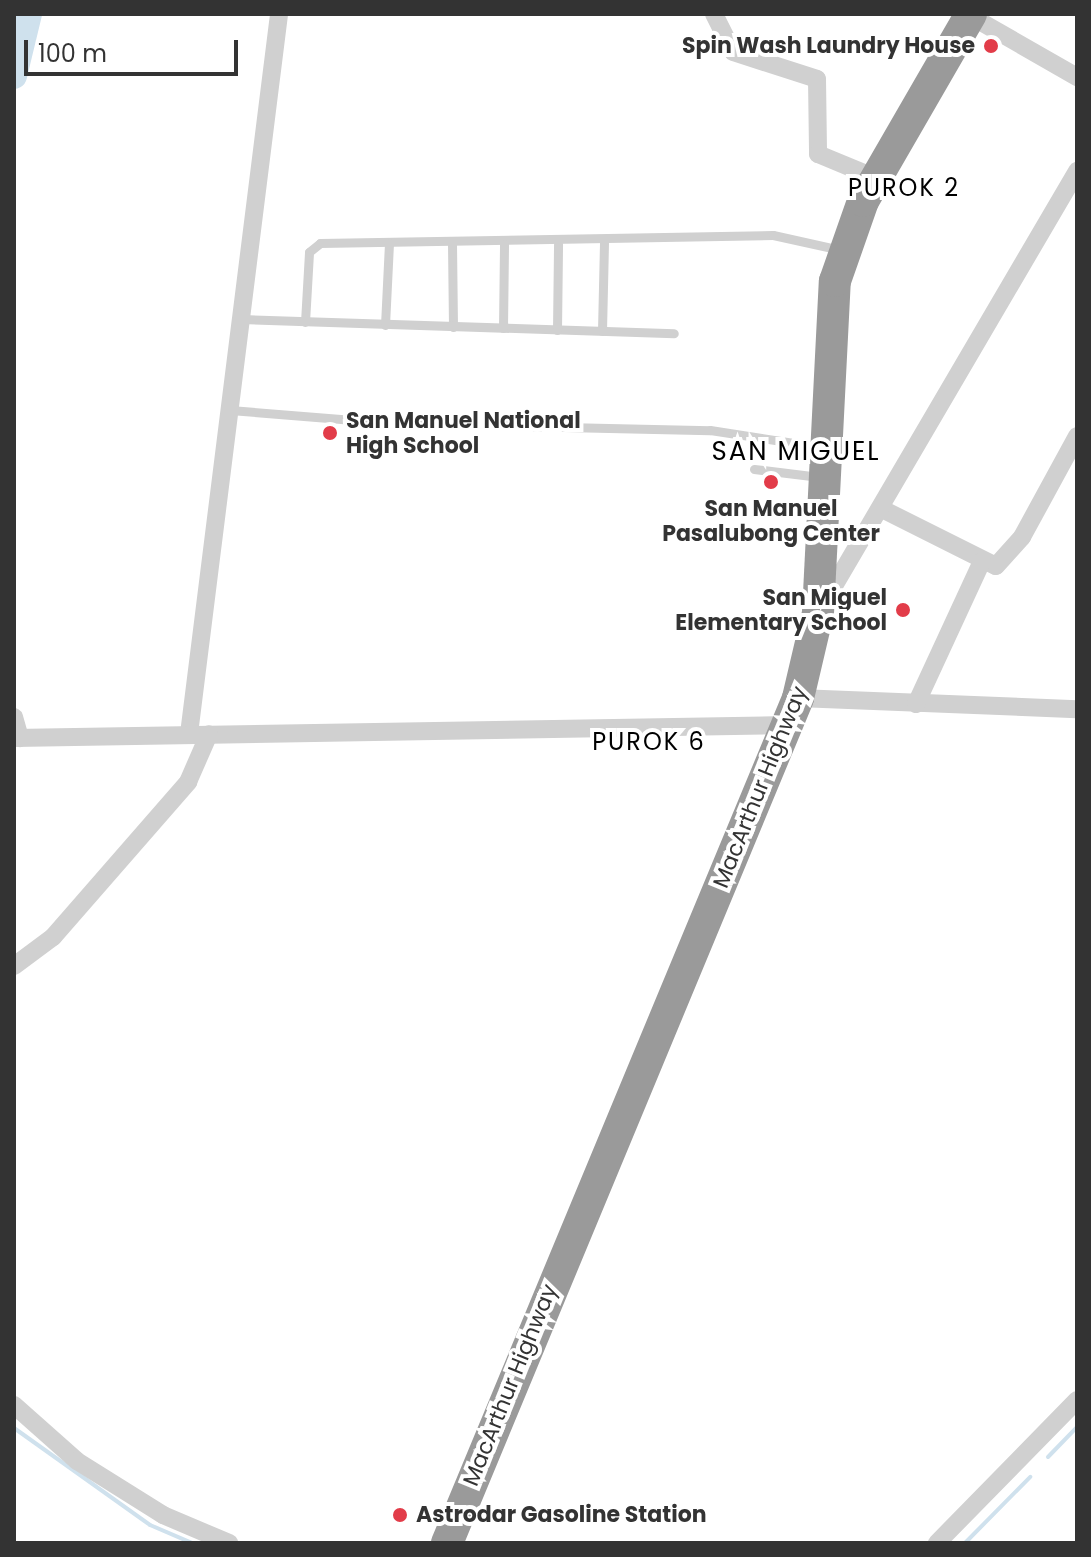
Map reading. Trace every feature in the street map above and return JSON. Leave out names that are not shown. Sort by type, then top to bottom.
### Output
[{"type":"highway","name":"MacArthur Highway","points":[[447,1543],[793,712],[818,613],[827,326],[844,251],[876,178],[969,15]]},
{"type":"street","points":[[189,734],[279,14]]},
{"type":"street","points":[[714,14],[733,52],[817,79],[818,154],[876,178]]},
{"type":"street","points":[[969,15],[1077,77]]},
{"type":"street","points":[[818,613],[882,509],[1077,171]]},
{"type":"street","points":[[882,509],[996,566],[1015,548],[1077,436]]},
{"type":"street","points":[[916,704],[982,561]]},
{"type":"street","points":[[14,717],[17,738],[209,734],[793,712],[916,704],[1077,709]]},
{"type":"street","points":[[14,966],[53,937],[178,794],[209,734]]},
{"type":"street","points":[[937,1543],[1077,1400]]},
{"type":"street","points":[[14,1405],[77,1461],[163,1515],[229,1543]]},
{"type":"lane","points":[[305,322],[309,252],[320,243],[558,244],[773,235],[844,251]]},
{"type":"lane","points":[[385,325],[389,243]]},
{"type":"lane","points":[[602,331],[604,243]]},
{"type":"lane","points":[[452,244],[453,327]]},
{"type":"lane","points":[[503,328],[504,244]]},
{"type":"lane","points":[[557,330],[558,244]]},
{"type":"lane","points":[[242,319],[674,333]]},
{"type":"lane","points":[[230,410],[390,423],[710,430],[823,462]]},
{"type":"lane","points":[[754,469],[823,462]]},
{"type":"waterway","points":[[14,76],[29,14]]},
{"type":"waterway","points":[[1048,1457],[1077,1427]]},
{"type":"waterway","points":[[14,1428],[150,1525],[192,1543]]},
{"type":"waterway","points":[[965,1543],[1030,1477]]},
{"type":"place","name":"Spin Wash Laundry House","points":[[991,46]]},
{"type":"place","name":"San Manuel National High School","points":[[330,433]]},
{"type":"place","name":"San Manuel Pasalubong Center","points":[[771,482]]},
{"type":"place","name":"San Miguel Elementary School","points":[[903,610]]},
{"type":"place","name":"Astrodar Gasoline Station","points":[[400,1515]]},
{"type":"district","name":"PUROK 2","points":[[904,188]]},
{"type":"district","name":"SAN MIGUEL","points":[[796,452]]},
{"type":"district","name":"PUROK 6","points":[[649,742]]}]
